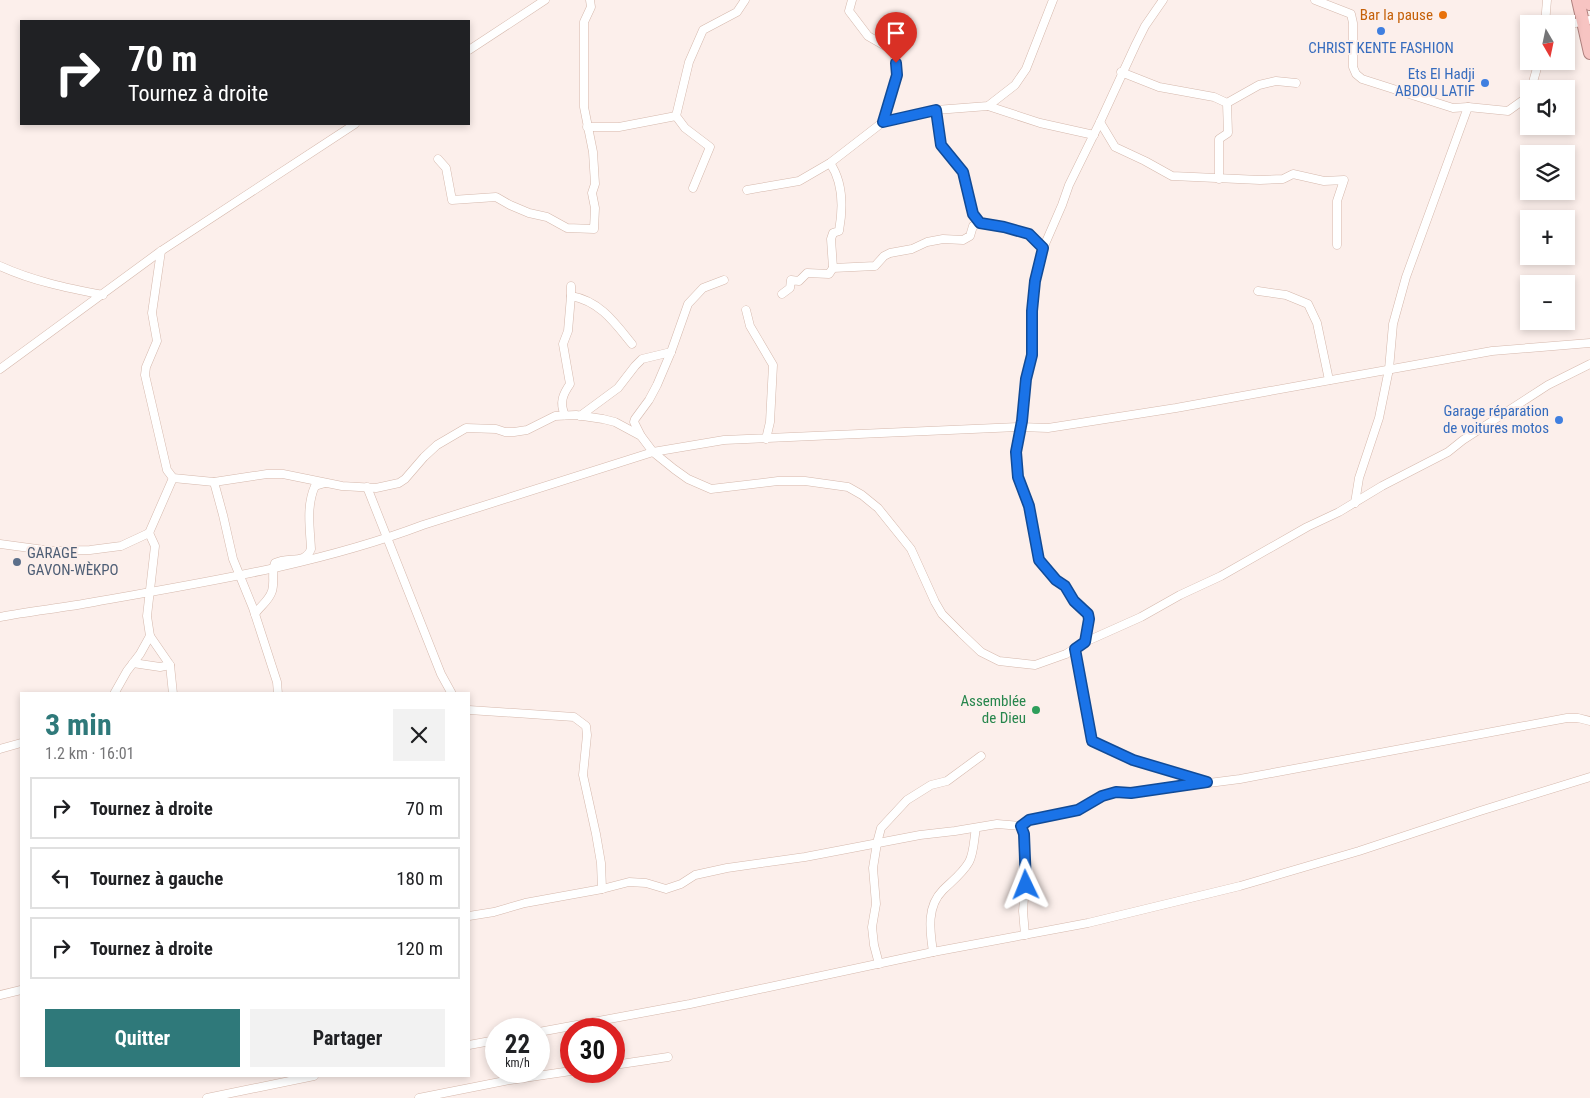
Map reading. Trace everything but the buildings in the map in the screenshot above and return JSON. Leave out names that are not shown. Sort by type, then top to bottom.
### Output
[{"type":"highway","points":[[1578,0],[1587,21],[1590,53]]},
{"type":"highway","points":[[1589,0],[1590,4]]},
{"type":"street","points":[[470,49],[545,0]]},
{"type":"street","points":[[438,159],[446,168],[452,200],[496,196],[510,205],[529,213],[547,217],[567,228],[594,228],[595,208],[592,193],[595,184],[593,152],[584,107],[584,22],[591,7],[590,0]]},
{"type":"street","points":[[676,116],[689,62],[703,30],[737,12],[746,0]]},
{"type":"street","points":[[852,0],[850,11],[868,36],[894,51],[897,75],[883,122]]},
{"type":"street","points":[[988,106],[1015,85],[1026,69],[1053,0]]},
{"type":"street","points":[[1085,642],[1089,619],[1088,614],[1074,601],[1065,586],[1056,580],[1039,560],[1029,506],[1018,477],[1016,452],[1026,379],[1032,355],[1032,311],[1035,281],[1043,248],[1069,185],[1100,122],[1121,72],[1145,26],[1163,0]]},
{"type":"street","points":[[1315,0],[1351,14],[1354,67],[1356,74],[1362,79],[1453,108],[1468,107],[1508,111],[1520,102]]},
{"type":"street","points":[[1546,15],[1547,0]]},
{"type":"street","points":[[1121,72],[1159,87],[1205,95],[1227,103],[1259,85],[1276,81],[1296,82]]},
{"type":"street","points":[[1219,179],[1219,139],[1228,134],[1227,103]]},
{"type":"street","points":[[747,190],[799,181],[830,163],[883,122],[936,110],[988,106],[1040,123],[1094,135]]},
{"type":"street","points":[[1355,503],[1359,478],[1379,418],[1389,369],[1393,324],[1406,276],[1468,107]]},
{"type":"street","points":[[936,110],[941,145],[963,172],[973,214],[980,223]]},
{"type":"street","points":[[588,127],[619,127],[676,116]]},
{"type":"street","points":[[676,116],[685,128],[710,147],[693,188]]},
{"type":"street","points":[[1100,122],[1115,147],[1146,161],[1172,176],[1260,180],[1283,179],[1293,174],[1324,181],[1344,180],[1337,201],[1337,245]]},
{"type":"street","points":[[0,369],[103,295],[160,251],[353,125]]},
{"type":"street","points":[[782,294],[790,288],[791,280],[800,281],[807,273],[829,274],[833,268],[831,239],[834,233],[839,231],[841,199],[839,180],[830,163]]},
{"type":"street","points":[[833,268],[875,266],[884,256],[912,249],[927,242],[943,239],[963,240],[970,236],[973,226],[980,223],[1029,234],[1043,248]]},
{"type":"street","points":[[160,251],[152,313],[157,341],[146,367],[145,375],[167,470],[172,478]]},
{"type":"street","points":[[0,266],[58,286],[103,295]]},
{"type":"street","points":[[724,280],[704,288],[688,304],[671,352],[651,396],[634,419],[641,436],[653,452],[688,478],[711,489],[805,481],[848,488],[873,503],[906,542],[915,556],[928,589],[942,614],[982,652],[999,661],[1035,665],[1075,649],[1085,642],[1141,617],[1180,595],[1221,576],[1268,548],[1448,452],[1463,440],[1548,385],[1590,364]]},
{"type":"street","points":[[565,415],[562,408],[564,394],[570,384],[563,344],[568,331],[570,286]]},
{"type":"street","points":[[1258,291],[1286,295],[1308,304],[1318,323],[1330,380]]},
{"type":"street","points":[[571,296],[584,298],[600,307],[632,344]]},
{"type":"street","points":[[746,310],[750,326],[773,365],[770,422],[766,438]]},
{"type":"street","points":[[0,617],[239,576],[273,568],[386,539],[423,525],[653,452],[724,440],[1020,427],[1048,428],[1186,406],[1492,351],[1590,343]]},
{"type":"street","points":[[580,416],[618,388],[642,359],[671,352]]},
{"type":"street","points":[[172,478],[214,482],[276,474],[342,486],[376,488],[400,483],[405,480],[437,445],[466,428],[521,432],[556,416],[565,415],[614,422],[641,436]]},
{"type":"street","points":[[0,544],[52,551],[90,550],[121,546],[149,533],[172,478]]},
{"type":"street","points":[[214,482],[232,559],[255,614],[278,692]]},
{"type":"street","points":[[255,614],[264,604],[272,590],[275,563],[303,558],[309,555],[311,549],[309,505],[315,486],[324,483]]},
{"type":"street","points":[[366,487],[440,674],[451,692]]},
{"type":"street","points":[[149,533],[155,546],[146,616],[150,636],[170,665],[173,692]]},
{"type":"street","points":[[115,692],[150,636]]},
{"type":"street","points":[[1075,649],[1092,741],[1133,760],[1207,782]]},
{"type":"street","points":[[133,663],[160,667],[170,665]]},
{"type":"street","points":[[470,710],[574,717],[586,726],[587,735],[583,775],[601,864],[602,890]]},
{"type":"street","points":[[470,916],[494,912],[525,903],[602,890],[629,882],[646,883],[666,889],[681,884],[695,876],[727,868],[877,842],[997,824],[1021,826],[1029,820],[1078,810],[1102,796],[1116,792],[1131,793],[1240,779],[1567,718],[1590,721]]},
{"type":"street","points":[[0,749],[20,743]]},
{"type":"street","points":[[879,964],[872,927],[876,904],[873,868],[877,842],[882,828],[907,800],[931,785],[947,781],[981,756]]},
{"type":"street","points":[[550,1030],[690,1004],[933,952],[1088,923],[1271,878],[1562,784],[1590,777]]},
{"type":"street","points":[[1021,826],[1024,834],[1026,871],[1023,911],[1026,934]]},
{"type":"street","points":[[933,952],[930,933],[932,906],[942,891],[963,872],[970,860],[976,828]]},
{"type":"street","points":[[0,995],[20,990]]},
{"type":"street","points":[[470,1046],[485,1042]]},
{"type":"street","points":[[625,1063],[668,1057]]},
{"type":"street","points":[[419,1098],[510,1080],[560,1073]]},
{"type":"street","points":[[207,1098],[309,1077]]},
{"type":"place","name":"Bar la pause","points":[[1443,15]]},
{"type":"place","name":"CHRIST KENTE FASHION","points":[[1381,31]]},
{"type":"place","name":"Ets El Hadji ABDOU LATIF","points":[[1485,83]]},
{"type":"place","name":"Garage réparation de voitures motos","points":[[1559,420]]},
{"type":"place","name":"GARAGE GAVON-WÈKPO","points":[[17,562]]},
{"type":"place","name":"Assemblée de Dieu","points":[[1036,710]]},
{"type":"route","points":[[896,63],[897,75],[883,122],[936,110],[941,145],[963,172],[973,214],[980,223],[1029,234],[1043,248],[1035,281],[1032,311],[1032,355],[1026,379],[1022,421],[1016,452],[1018,477],[1029,506],[1039,560],[1056,580],[1065,586],[1074,601],[1088,614],[1089,619],[1085,642],[1075,649],[1092,741],[1133,760],[1207,782],[1131,793],[1116,792],[1102,796],[1078,810],[1029,820],[1021,826],[1024,834],[1026,885]]}]
